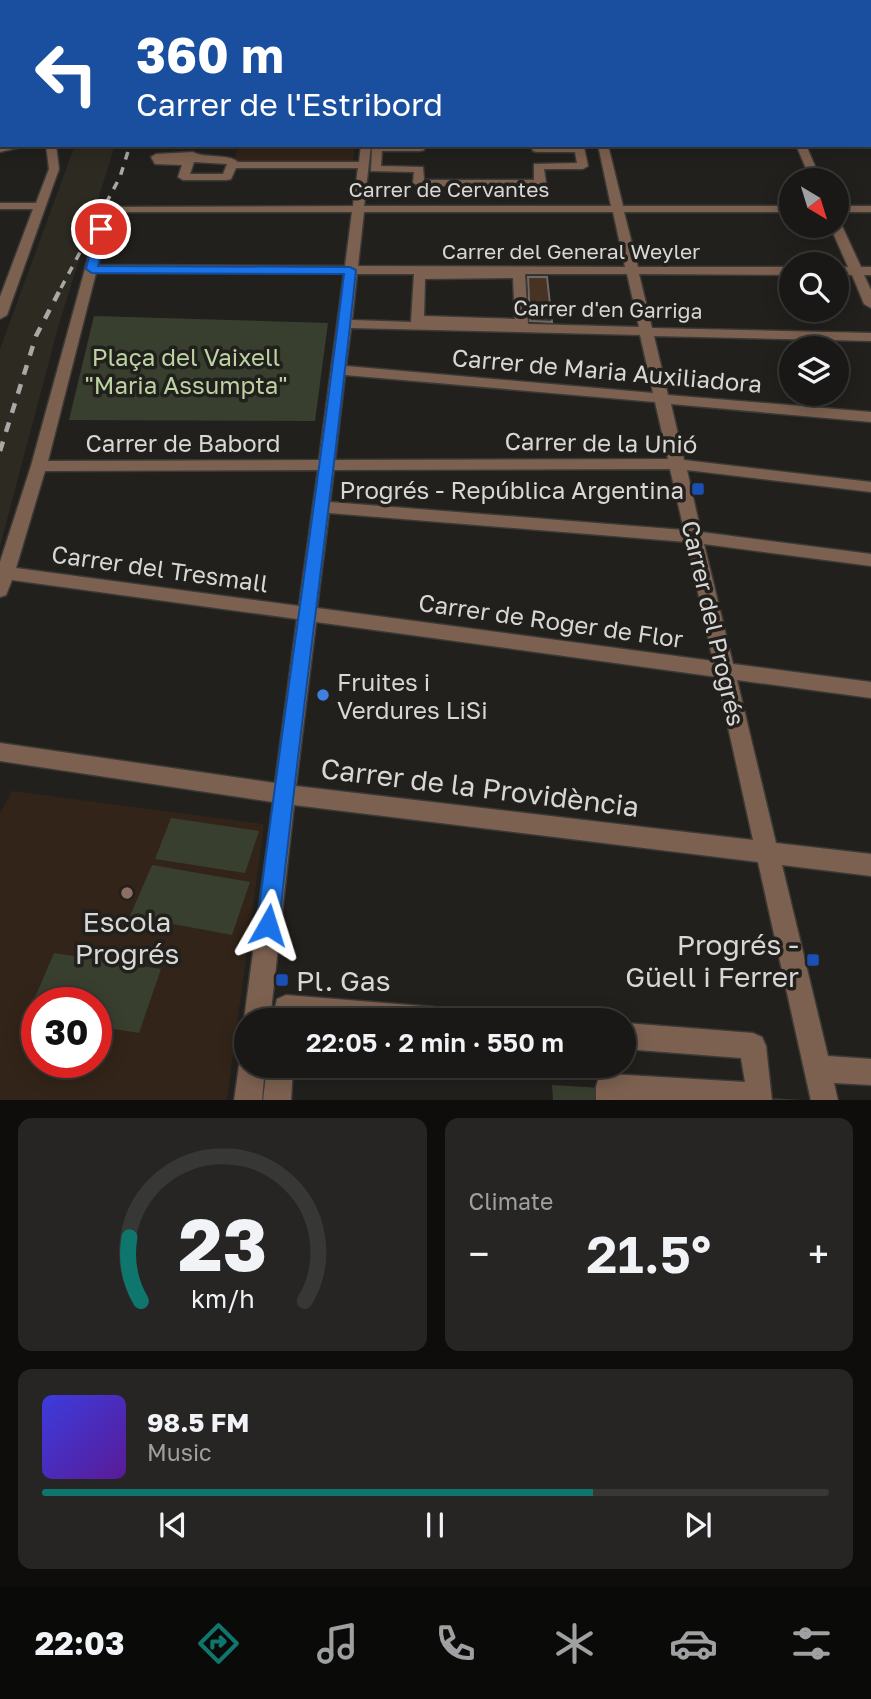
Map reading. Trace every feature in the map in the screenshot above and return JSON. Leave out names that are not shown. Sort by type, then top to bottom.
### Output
[{"type":"street","points":[[0,315],[54,169],[51,147]]},
{"type":"street","points":[[258,1008],[366,147]]},
{"type":"street","points":[[420,147],[377,148],[375,169],[419,169],[419,183],[540,183],[538,166],[583,166],[580,149],[536,147]]},
{"type":"street","name":"Carrer del Progrés","points":[[603,147],[825,1100]]},
{"type":"street","points":[[802,147],[811,168]]},
{"type":"street","points":[[193,156],[193,159],[233,161],[232,165],[227,177],[183,177],[189,162],[159,162],[156,157],[193,156]]},
{"type":"street","points":[[232,165],[364,165]]},
{"type":"street","points":[[0,206],[42,206]]},
{"type":"street","name":"Carrer de Cervantes","points":[[92,269],[106,209],[779,209]]},
{"type":"street","points":[[849,209],[871,209]]},
{"type":"street","points":[[841,238],[871,304]]},
{"type":"street","points":[[2,581],[39,466],[79,308],[92,269]]},
{"type":"street","name":"Carrer del General Weyler","points":[[92,269],[779,271]]},
{"type":"street","points":[[849,271],[871,271]]},
{"type":"street","points":[[519,274],[522,323],[417,320],[419,275],[519,274]]},
{"type":"street","name":"Carrer d'en Garriga","points":[[344,324],[871,337]]},
{"type":"street","name":"Carrer de Maria Auxiliadora","points":[[339,370],[871,417]]},
{"type":"street","name":"Carrer de Babord","points":[[39,466],[328,464]]},
{"type":"street","name":"Carrer de la Unió","points":[[328,464],[677,464],[871,487]]},
{"type":"street","points":[[323,507],[693,537],[871,560]]},
{"type":"street","name":"Carrer del Tresmall","points":[[2,581],[308,613]]},
{"type":"street","name":"Carrer de Roger de Flor","points":[[308,613],[871,690]]},
{"type":"street","name":"Carrer de la Providència","points":[[0,752],[283,794],[871,865]]},
{"type":"street","points":[[610,1100],[609,1087],[760,1097],[753,1046],[636,1037]]},
{"type":"street","points":[[818,1069],[871,1072]]},
{"type":"street","points":[[248,1100],[251,1078]]},
{"type":"street","points":[[277,1100],[279,1078]]},
{"type":"shaded area","points":[[74,147],[114,147],[59,324],[0,546],[0,349]]},
{"type":"shaded area","points":[[238,147],[355,147],[353,162],[233,161]]},
{"type":"shaded area","name":"Escola Progrés","points":[[12,791],[264,824],[239,1008],[234,1008],[234,1048],[227,1100],[0,1100],[0,814]]},
{"type":"green space","name":"Plaça del Vaixell \"Maria Assumpta\"","points":[[94,316],[328,323],[315,421],[69,420]]},
{"type":"green space","points":[[171,818],[259,831],[245,873],[155,859]]},
{"type":"green space","points":[[152,865],[250,882],[232,935],[130,916]]},
{"type":"green space","points":[[54,953],[161,969],[139,1033],[112,1029],[112,987],[39,987]]},
{"type":"green space","points":[[552,1085],[803,1100],[553,1100]]},
{"type":"building","points":[[528,277],[547,277],[552,322],[530,321]]},
{"type":"railway","points":[[61,288],[120,177],[129,147]]},
{"type":"railway","points":[[0,451],[36,336],[62,286]]},
{"type":"place","name":"Progrés - República Argentina","points":[[698,489]]},
{"type":"place","name":"Fruites i Verdures LiSi","points":[[323,695]]},
{"type":"place","name":"Escola Progrés","points":[[127,893]]},
{"type":"place","name":"Progrés - Güell i Ferrer","points":[[813,960]]},
{"type":"place","name":"Pl. Gas","points":[[282,980]]},
{"type":"route","points":[[101,229],[92,269],[350,270],[325,495],[283,794],[268,925]]}]
